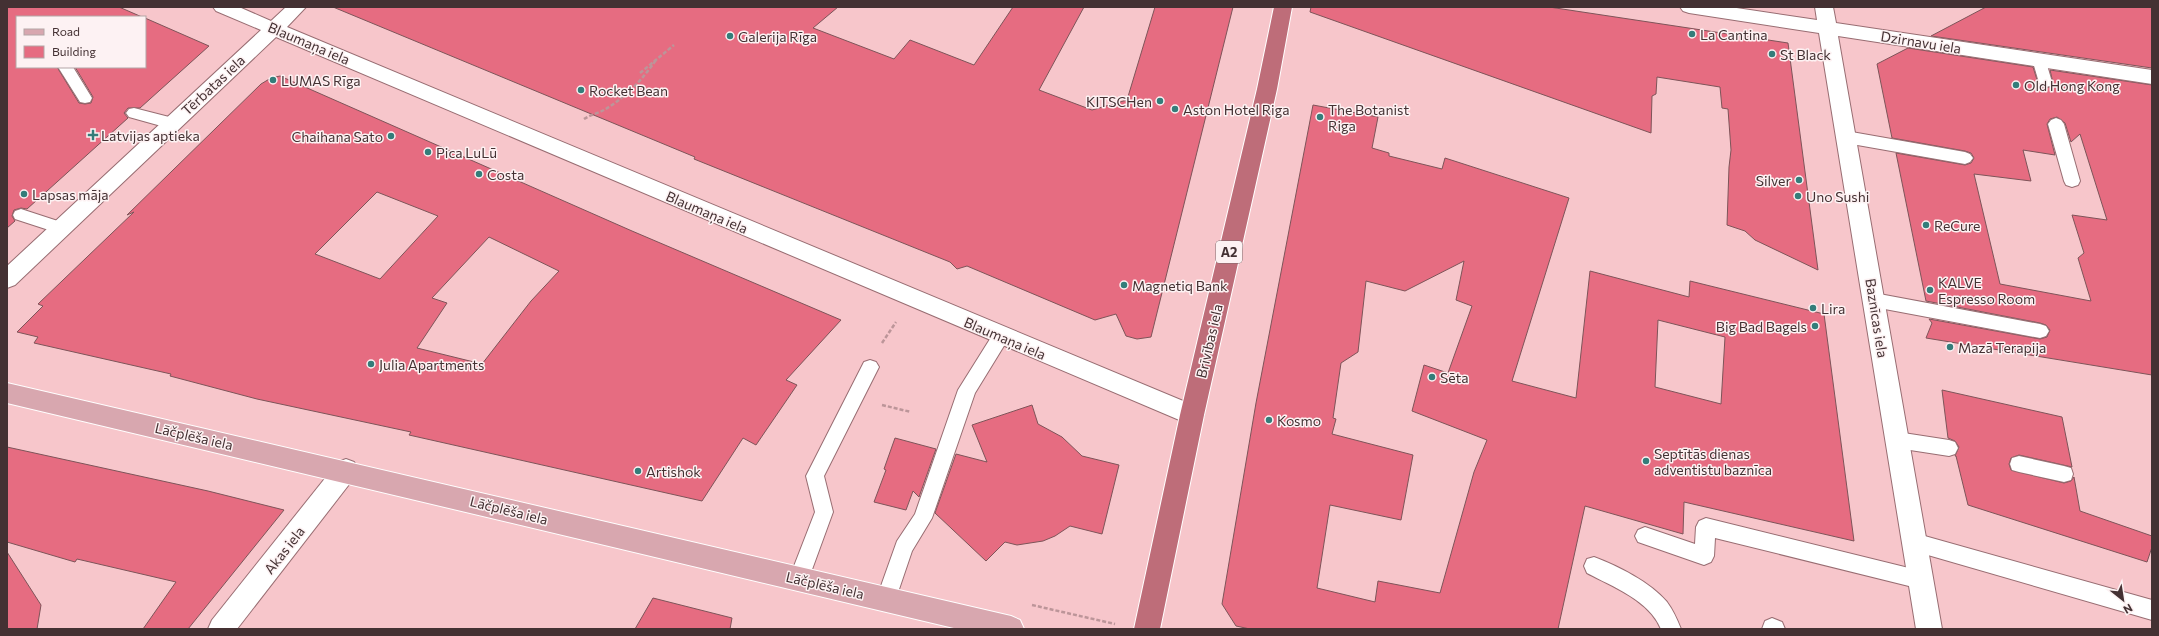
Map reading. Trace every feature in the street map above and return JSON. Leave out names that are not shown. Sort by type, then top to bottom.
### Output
[{"type":"highway","name":"Brīvības iela","points":[[1147,629],[1192,415],[1267,89],[1283,7]]},
{"type":"main road","name":"Lāčplēša iela","points":[[7,393],[346,470],[1011,629]]},
{"type":"street","name":"Blaumaņa iela","points":[[222,7],[1001,336],[1192,415]]},
{"type":"street","name":"Tērbatas iela","points":[[7,279],[297,7]]},
{"type":"street","name":"Dzirnavu iela","points":[[1689,7],[2152,77]]},
{"type":"street","name":"Baznīcas iela","points":[[1824,7],[1929,629]]},
{"type":"street","name":"Akas iela","points":[[221,629],[346,470]]},
{"type":"lane","points":[[2039,60],[2045,82]]},
{"type":"lane","points":[[66,68],[85,98]]},
{"type":"lane","points":[[134,113],[172,123]]},
{"type":"lane","points":[[2056,124],[2072,181]]},
{"type":"lane","points":[[1846,137],[1965,158]]},
{"type":"lane","points":[[21,215],[61,228]]},
{"type":"lane","points":[[1874,300],[2040,331]]},
{"type":"lane","points":[[886,600],[904,547],[923,518],[967,390],[1001,336]]},
{"type":"lane","points":[[799,579],[824,512],[815,476],[870,367]]},
{"type":"lane","points":[[1897,440],[1949,448]]},
{"type":"lane","points":[[2019,464],[2064,474]]},
{"type":"lane","points":[[1645,536],[1704,556],[1706,527],[1921,580]]},
{"type":"lane","points":[[1914,542],[2152,610]]},
{"type":"lane","points":[[1594,566],[1648,597],[1664,613],[1671,629]]},
{"type":"path","points":[[640,73],[674,45]]},
{"type":"path","points":[[584,119],[590,114],[606,109],[646,75],[656,60]]},
{"type":"path","points":[[894,408],[911,412]]},
{"type":"building","points":[[7,7],[119,7],[140,16],[16,16],[16,68],[58,68],[79,103],[91,103],[93,97],[76,68],[146,68],[146,18],[209,46],[140,108],[128,108],[124,113],[128,118],[27,209],[21,208],[14,210],[12,216],[15,221],[7,228]]},
{"type":"building","points":[[333,7],[838,7],[813,28],[894,59],[910,40],[974,65],[1013,7],[1084,7],[1039,90],[1092,110],[1127,100],[1155,7],[1233,7],[1151,337],[1137,339],[1126,336],[1116,314],[1095,320],[967,266],[957,269],[950,262],[694,159],[695,157]]},
{"type":"building","points":[[1311,7],[1549,7],[1788,43],[1818,270],[1755,240],[1745,231],[1727,225],[1731,150],[1728,109],[1722,108],[1720,87],[1657,77],[1656,94],[1652,96],[1651,133],[1310,12]]},
{"type":"building","points":[[1986,7],[2152,7],[2152,68],[1931,36]]},
{"type":"building","points":[[1908,48],[2033,67],[2039,86],[2045,88],[2050,87],[2053,83],[2050,70],[2152,85],[2152,375],[1926,338],[1932,323],[1929,319],[2040,339],[2047,337],[2050,330],[2046,325],[2040,323],[1926,301],[1896,153],[1965,165],[1971,163],[1974,158],[1971,153],[1965,151],[1892,138],[1877,64]],"holes":[[[2057,117],[2065,123],[2071,142],[2080,134],[2107,220],[2072,215],[2084,253],[2078,258],[2091,301],[2000,284],[1974,174],[2031,181],[2023,150],[2055,155],[2047,124],[2050,119]]]},
{"type":"building","points":[[280,76],[632,231],[841,320],[786,380],[797,385],[756,445],[743,438],[702,501],[409,435],[411,432],[257,399],[170,376],[171,374],[34,343],[38,337],[17,332],[43,306],[38,304],[134,212],[127,215],[261,84],[271,78]],"holes":[[[377,192],[438,216],[380,279],[315,254]],[[489,237],[559,271],[531,301],[482,364],[417,348],[447,303],[432,298]]]},
{"type":"building","points":[[1313,105],[1378,117],[1372,148],[1389,153],[1389,156],[1442,169],[1445,158],[1569,198],[1512,381],[1576,398],[1590,271],[1689,297],[1690,281],[1824,314],[1854,541],[1684,502],[1683,534],[1585,506],[1558,629],[1250,629],[1236,626],[1222,604],[1256,403]],"holes":[[[1464,261],[1456,300],[1472,306],[1448,373],[1424,365],[1412,411],[1487,440],[1474,472],[1440,593],[1378,581],[1375,602],[1317,588],[1330,505],[1401,520],[1413,455],[1332,434],[1336,419],[1333,418],[1341,363],[1358,352],[1366,281],[1405,291]],[[1658,320],[1725,337],[1721,404],[1655,387]]]},
{"type":"building","points":[[1942,390],[2062,417],[2072,467],[2019,455],[2011,458],[2009,464],[2011,470],[2064,483],[2071,481],[2074,477],[2080,511],[2152,536],[2152,547],[2147,562],[1968,505],[1955,456],[1959,447],[1955,441],[1948,438]]},
{"type":"building","points":[[1032,405],[1038,424],[1062,437],[1082,456],[1119,465],[1102,534],[1070,526],[1055,536],[1043,541],[1017,545],[1005,542],[986,561],[935,513],[956,454],[987,462],[972,425]]},
{"type":"building","points":[[895,438],[936,449],[919,497],[913,491],[906,510],[874,502],[886,470],[884,469]]},
{"type":"building","points":[[7,447],[208,491],[284,510],[188,629],[143,629],[176,582],[77,559],[75,562],[7,542]]},
{"type":"building","points":[[7,552],[41,605],[37,629],[7,629]]},
{"type":"building","points":[[653,598],[732,618],[730,629],[635,629]]},
{"type":"place","name":"La Cantina","points":[[1692,34]]},
{"type":"place","name":"Galerija Rīga","points":[[730,36]]},
{"type":"place","name":"St Black","points":[[1772,54]]},
{"type":"place","name":"LUMAS Rīga","points":[[273,80]]},
{"type":"place","name":"Old Hong Kong","points":[[2016,85]]},
{"type":"place","name":"Rocket Bean","points":[[581,90]]},
{"type":"place","name":"KITSCHen","points":[[1160,101]]},
{"type":"place","name":"Aston Hotel Riga","points":[[1175,109]]},
{"type":"place","name":"The Botanist Riga","points":[[1320,117]]},
{"type":"place","name":"Latvijas aptieka","points":[[93,135]]},
{"type":"place","name":"Chaihana Sato","points":[[391,136]]},
{"type":"place","name":"Pica LuLū","points":[[428,152]]},
{"type":"place","name":"Costa","points":[[479,174]]},
{"type":"place","name":"Silver","points":[[1799,180]]},
{"type":"place","name":"Lapsas māja","points":[[24,194]]},
{"type":"place","name":"Uno Sushi","points":[[1798,196]]},
{"type":"place","name":"ReCure","points":[[1926,225]]},
{"type":"place","name":"Magnetiq Bank","points":[[1124,285]]},
{"type":"place","name":"KALVE Espresso Room","points":[[1930,290]]},
{"type":"place","name":"Lira","points":[[1813,308]]},
{"type":"place","name":"Big Bad Bagels","points":[[1815,326]]},
{"type":"place","name":"Mazā Terapija","points":[[1950,347]]},
{"type":"place","name":"Julia Apartments","points":[[371,364]]},
{"type":"place","name":"Sēta","points":[[1432,377]]},
{"type":"place","name":"Kosmo","points":[[1269,420]]},
{"type":"place","name":"Septītās dienas adventistu baznīca","points":[[1646,461]]},
{"type":"place","name":"Artishok","points":[[638,471]]}]
